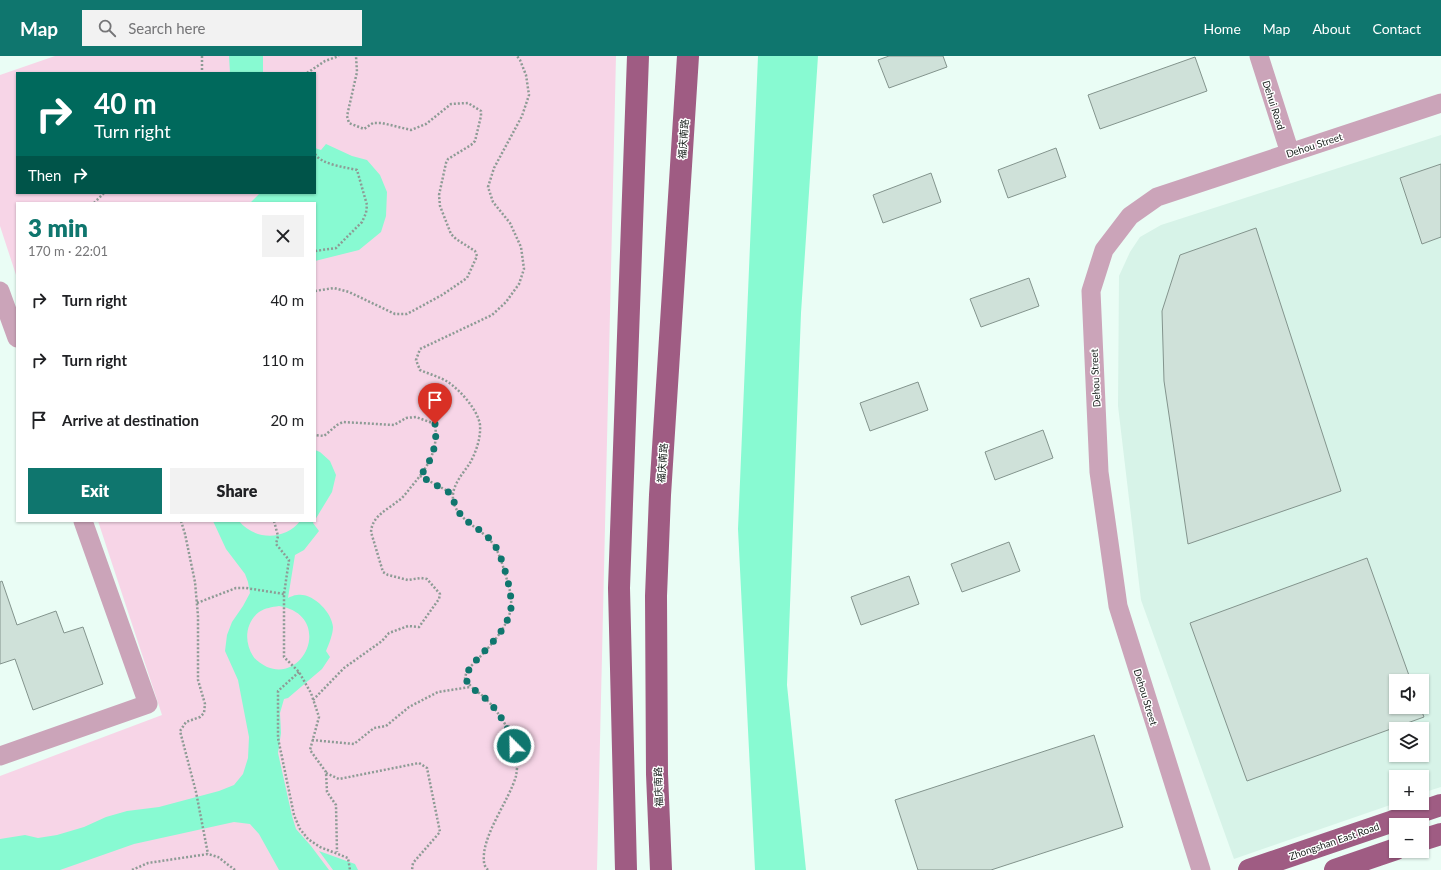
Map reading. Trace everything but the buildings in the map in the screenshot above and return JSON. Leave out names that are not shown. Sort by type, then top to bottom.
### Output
[{"type":"main road","points":[[626,870],[619,588],[638,56]]},
{"type":"main road","name":"福庆南路","points":[[661,870],[657,774],[656,596],[660,495],[688,56]]},
{"type":"main road","name":"Zhongshan East Road","points":[[1249,870],[1441,805]]},
{"type":"main road","points":[[1429,838],[1441,834]]},
{"type":"main road","points":[[1335,870],[1389,851]]},
{"type":"street","name":"Dehui Road","points":[[1258,56],[1290,153]]},
{"type":"street","name":"Dehou Street","points":[[1201,870],[1118,606],[1099,472],[1091,291],[1104,250],[1130,216],[1158,197],[1441,103]]},
{"type":"street","points":[[0,292],[16,335]]},
{"type":"street","points":[[0,756],[148,704],[83,522]]},
{"type":"path","points":[[202,56],[202,72]]},
{"type":"path","points":[[308,72],[325,61],[340,56]]},
{"type":"path","points":[[316,292],[334,288],[349,292],[395,314],[407,314],[442,295],[467,278],[477,256],[475,251],[456,240],[451,234],[440,206],[439,195],[448,159],[471,146],[475,141],[481,111],[468,103],[451,104],[426,124],[411,130],[382,123],[373,123],[364,129],[349,123],[347,116],[357,72],[356,56]]},
{"type":"path","points":[[488,870],[484,863],[485,849],[491,829],[507,798],[516,776],[517,754],[512,738],[501,716],[486,699],[470,688],[465,678],[467,670],[505,626],[511,608],[510,592],[501,557],[494,544],[484,534],[464,519],[454,505],[452,494],[458,480],[470,462],[479,442],[480,424],[470,404],[459,391],[447,382],[420,370],[416,360],[420,349],[492,315],[506,302],[519,284],[524,270],[521,247],[510,223],[493,202],[488,187],[494,168],[522,116],[528,95],[526,75],[517,56]]},
{"type":"path","points":[[316,155],[332,165],[357,170],[367,205],[366,213],[362,222],[336,248],[316,251]]},
{"type":"path","points":[[95,202],[103,194]]},
{"type":"path","points":[[313,700],[344,668],[382,641],[390,633],[408,626],[419,626],[439,599],[440,594],[427,579],[421,578],[408,580],[388,575],[383,572],[371,532],[371,526],[376,519],[388,508],[399,501],[420,476],[432,457],[436,431],[435,424],[416,417],[406,418],[394,425],[343,422],[324,436],[316,435]]},
{"type":"path","points":[[420,476],[452,494]]},
{"type":"path","points":[[181,522],[186,534],[195,582],[198,616],[198,680],[205,704],[204,713],[200,717],[186,722],[180,731],[196,792],[205,832],[208,854]]},
{"type":"path","points":[[274,522],[278,536],[276,544],[289,560],[284,594],[284,657],[299,672],[311,693],[319,717],[310,750],[326,772],[338,779],[419,763],[427,768],[440,832],[413,863],[412,870]]},
{"type":"path","points":[[197,603],[236,588],[246,588],[284,594]]},
{"type":"path","points":[[299,672],[278,692],[278,738],[294,815],[300,829],[308,839],[348,858],[350,870]]},
{"type":"path","points":[[312,740],[354,744],[374,728],[386,726],[409,707],[438,692],[470,688]]},
{"type":"path","points":[[326,772],[327,792],[336,805],[337,852]]},
{"type":"path","points":[[132,870],[148,863],[208,854],[218,857],[235,870]]},
{"type":"shaded area","points":[[55,56],[616,56],[597,870],[0,870],[0,776],[162,715],[98,522],[316,522],[316,202],[16,202],[16,275],[0,226],[0,75]]},
{"type":"shaded area","points":[[229,56],[263,56],[263,72],[230,72]]},
{"type":"shaded area","points":[[758,56],[818,56],[801,313],[787,685],[806,870],[755,870],[738,529]]},
{"type":"shaded area","points":[[1441,135],[1441,787],[1429,791],[1429,770],[1389,770],[1389,805],[1234,859],[1141,600],[1118,406],[1119,276],[1130,252],[1140,237],[1161,225]]},
{"type":"shaded area","points":[[326,144],[352,156],[367,160],[380,175],[387,192],[386,216],[381,232],[359,250],[316,261],[316,202],[251,202],[259,194],[316,194],[316,148],[321,150]]},
{"type":"shaded area","points":[[316,450],[330,461],[336,475],[332,492],[316,518]]},
{"type":"shaded area","points":[[213,522],[240,522],[253,532],[270,536],[286,532],[294,528],[299,522],[314,522],[319,531],[304,550],[295,555],[288,598],[303,595],[315,600],[325,609],[332,621],[333,627],[332,636],[326,651],[330,657],[322,669],[288,698],[284,699],[280,713],[281,733],[278,753],[296,829],[329,870],[279,870],[259,834],[250,824],[234,822],[134,844],[60,870],[0,870],[0,839],[25,835],[38,838],[57,835],[127,811],[159,807],[219,791],[234,785],[243,774],[248,758],[249,737],[238,680],[225,651],[227,635],[232,622],[250,593],[245,574],[226,549]],"holes":[[[279,606],[296,612],[305,622],[309,633],[308,646],[302,657],[293,665],[281,669],[267,667],[254,658],[248,645],[247,633],[254,616],[259,612],[271,607]]]},
{"type":"shaded area","points":[[319,851],[355,864],[358,870],[333,870]]},
{"type":"route","points":[[435,424],[436,431],[432,457],[420,476],[452,494],[454,505],[464,519],[484,534],[494,544],[501,557],[510,592],[511,608],[505,626],[467,670],[465,678],[470,688],[486,699],[501,716],[512,738],[514,746]]}]
